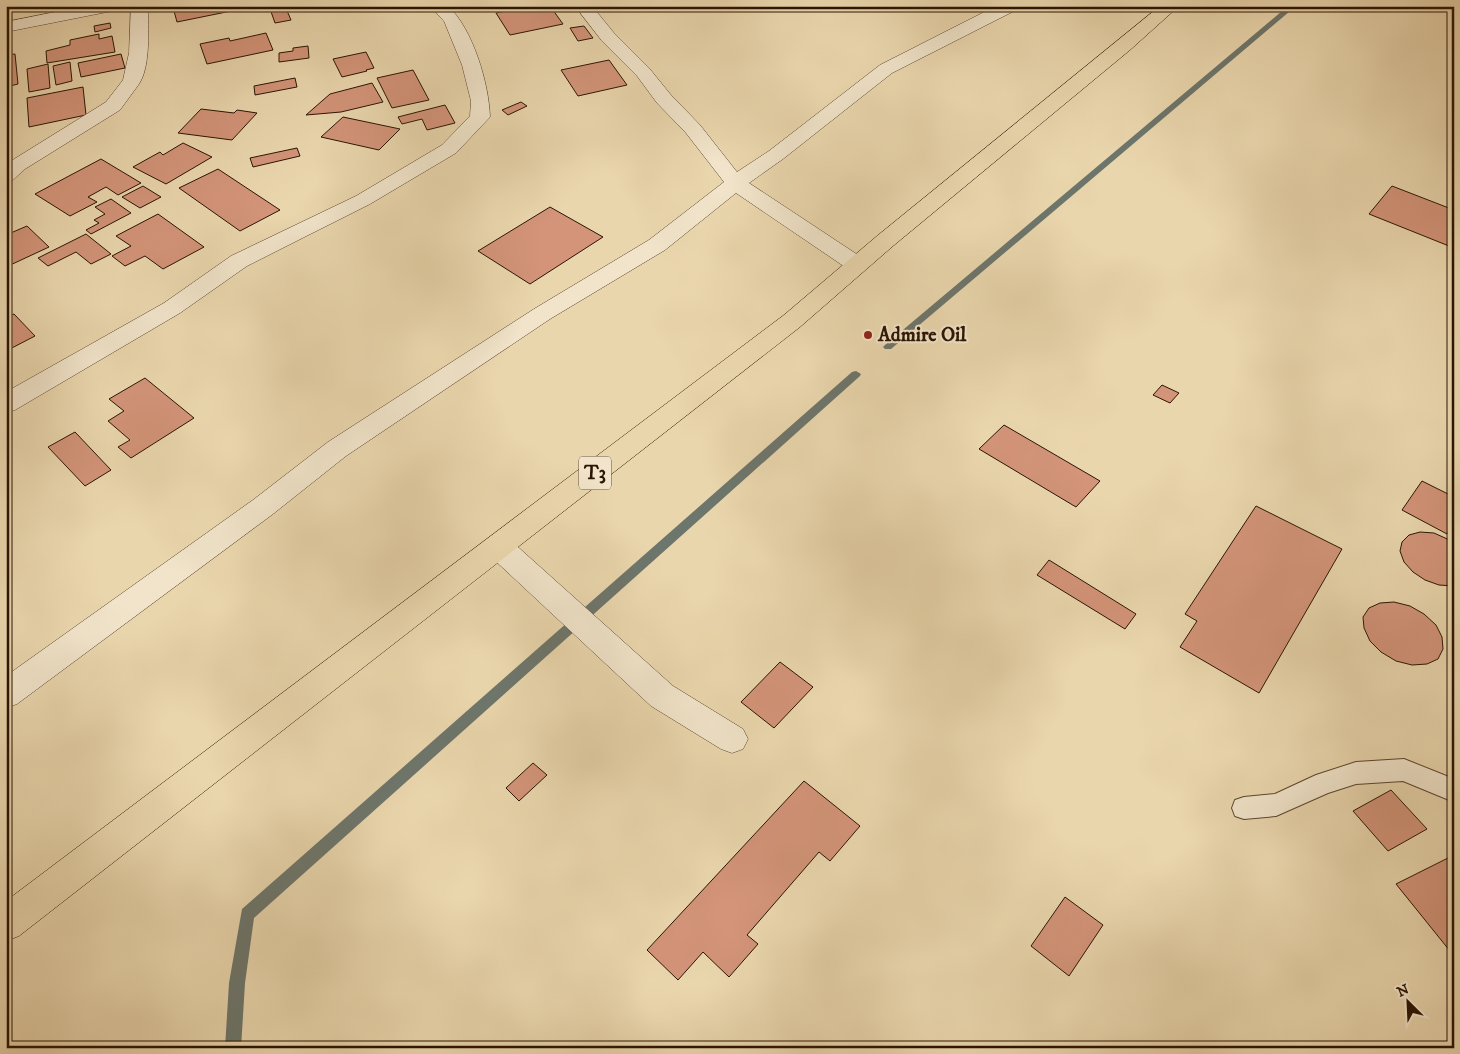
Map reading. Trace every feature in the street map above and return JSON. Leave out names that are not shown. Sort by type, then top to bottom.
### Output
[{"type":"highway","name":"T3","points":[[6,923],[792,321],[856,264],[1086,80],[1171,6]]},
{"type":"street","points":[[6,27],[112,6]]},
{"type":"street","points":[[6,176],[18,165],[113,106],[132,80],[138,53],[140,6]]},
{"type":"street","points":[[6,404],[172,308],[238,261],[363,200],[449,150],[480,117],[480,101],[471,65],[452,20],[438,6]]},
{"type":"street","points":[[584,6],[608,37],[643,72],[664,99],[693,128],[735,183],[856,264]]},
{"type":"street","points":[[6,694],[255,512],[337,449],[542,314],[657,245],[735,183],[776,155],[886,69],[1010,6]]},
{"type":"street","points":[[499,546],[662,696],[732,739]]},
{"type":"lane","points":[[1244,808],[1276,805],[1324,783],[1356,773],[1404,770],[1454,791]]},
{"type":"building","points":[[198,6],[256,6],[177,22],[174,11]]},
{"type":"building","points":[[269,6],[285,6],[291,20],[275,23]]},
{"type":"building","points":[[529,6],[550,6],[563,24],[510,35],[496,13]]},
{"type":"building","points":[[110,23],[111,28],[95,32],[94,26]]},
{"type":"building","points":[[584,26],[593,38],[578,41],[570,28]]},
{"type":"building","points":[[266,33],[273,50],[207,64],[200,44],[229,38],[230,41]]},
{"type":"building","points":[[99,34],[99,39],[112,36],[115,52],[47,63],[46,51],[70,45],[70,40]]},
{"type":"building","points":[[308,46],[309,58],[279,62],[279,53],[293,51],[293,48]]},
{"type":"building","points":[[366,52],[374,68],[342,77],[333,59]]},
{"type":"building","points":[[15,54],[18,84],[6,87],[6,55]]},
{"type":"building","points":[[121,54],[125,68],[81,77],[78,63]]},
{"type":"building","points":[[609,60],[627,85],[578,96],[561,70]]},
{"type":"building","points":[[70,62],[72,81],[56,85],[53,66]]},
{"type":"building","points":[[48,64],[50,88],[29,92],[27,69]]},
{"type":"building","points":[[413,70],[429,100],[392,108],[377,78]]},
{"type":"building","points":[[295,78],[297,87],[255,95],[254,86]]},
{"type":"building","points":[[372,83],[383,102],[341,112],[306,115],[330,94]]},
{"type":"building","points":[[83,87],[86,115],[29,127],[27,98]]},
{"type":"building","points":[[521,102],[527,106],[508,115],[502,110]]},
{"type":"building","points":[[445,105],[455,123],[427,130],[422,119],[402,124],[398,117]]},
{"type":"building","points":[[201,109],[234,113],[237,110],[257,113],[232,140],[178,133]]},
{"type":"building","points":[[343,117],[400,129],[379,150],[321,137]]},
{"type":"building","points":[[183,143],[212,157],[166,184],[133,167],[160,152],[163,155]]},
{"type":"building","points":[[297,148],[300,156],[253,167],[250,158]]},
{"type":"building","points":[[101,159],[141,183],[118,195],[106,187],[88,197],[97,202],[70,216],[35,194]]},
{"type":"building","points":[[218,169],[280,210],[240,231],[179,188]]},
{"type":"building","points":[[143,186],[161,197],[140,208],[122,197]]},
{"type":"building","points":[[1392,186],[1454,210],[1454,248],[1369,214]]},
{"type":"building","points":[[111,199],[131,213],[91,234],[86,230],[99,223],[94,220],[105,214],[95,207]]},
{"type":"building","points":[[550,207],[603,237],[530,284],[478,251]]},
{"type":"building","points":[[158,214],[204,247],[163,269],[145,256],[125,266],[112,256],[131,246],[116,236]]},
{"type":"building","points":[[27,226],[49,247],[6,267],[6,235]]},
{"type":"building","points":[[86,234],[111,254],[91,264],[76,252],[48,266],[38,258]]},
{"type":"building","points":[[14,314],[35,336],[6,351],[6,317]]},
{"type":"building","points":[[145,378],[194,418],[131,458],[118,447],[130,440],[108,421],[124,411],[109,399]]},
{"type":"building","points":[[1162,385],[1179,393],[1170,403],[1153,395]]},
{"type":"building","points":[[1004,425],[1100,481],[1076,507],[979,449]]},
{"type":"building","points":[[75,432],[111,470],[85,486],[48,447]]},
{"type":"building","points":[[1422,481],[1454,497],[1454,523],[1447,534],[1402,510]]},
{"type":"building","points":[[1256,506],[1342,549],[1259,693],[1180,647],[1197,621],[1185,614]]},
{"type":"building","points":[[1420,532],[1434,533],[1454,542],[1454,586],[1439,585],[1425,580],[1413,572],[1404,562],[1400,551],[1402,542],[1409,535]]},
{"type":"building","points":[[1049,560],[1136,614],[1125,629],[1037,575]]},
{"type":"building","points":[[1394,602],[1410,606],[1424,614],[1436,625],[1442,637],[1443,649],[1438,659],[1427,664],[1412,665],[1396,661],[1381,652],[1370,641],[1364,628],[1363,617],[1369,608],[1380,603]]},
{"type":"building","points":[[780,662],[813,687],[774,728],[741,702]]},
{"type":"building","points":[[533,763],[547,775],[519,801],[506,788]]},
{"type":"building","points":[[804,781],[860,826],[830,861],[819,852],[747,935],[758,944],[729,977],[703,952],[678,980],[647,950]]},
{"type":"building","points":[[1391,790],[1427,829],[1388,851],[1353,811]]},
{"type":"building","points":[[1454,855],[1454,956],[1396,884]]},
{"type":"building","points":[[1065,897],[1103,925],[1069,976],[1031,946]]},
{"type":"waterway","points":[[888,347],[1293,6]]},
{"type":"waterway","points":[[233,1048],[237,983],[247,914],[856,374]]},
{"type":"place","name":"Admire Oil","points":[[868,335]]}]
